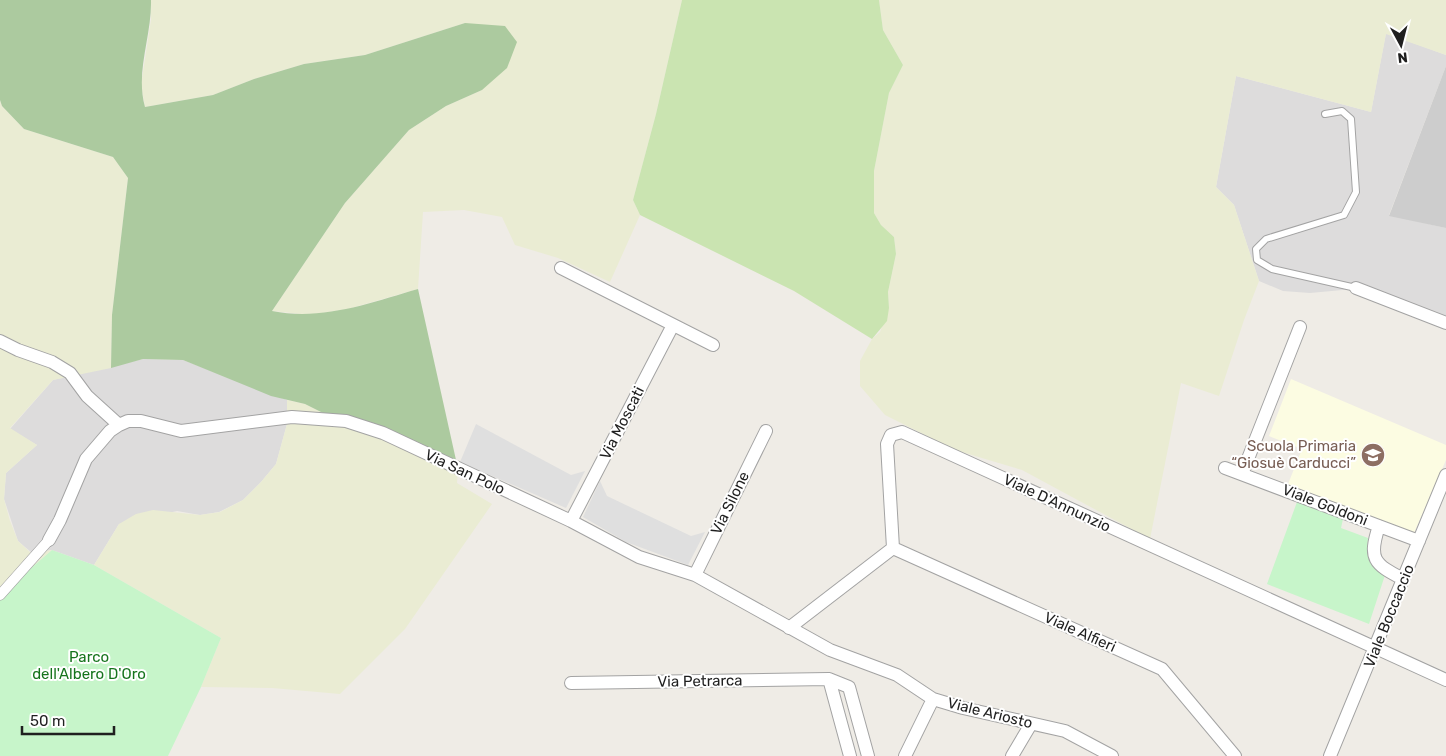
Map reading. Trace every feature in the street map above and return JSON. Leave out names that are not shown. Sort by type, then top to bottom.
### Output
[{"type":"street","points":[[561,268],[713,345]]},
{"type":"street","points":[[1356,288],[1446,323]]},
{"type":"street","name":"Via Moscati","points":[[571,521],[673,324]]},
{"type":"street","points":[[1242,474],[1300,327]]},
{"type":"street","points":[[0,341],[18,350],[52,362],[70,373],[87,396],[118,425],[110,431],[86,459],[60,520],[49,540],[0,595]]},
{"type":"street","name":"Via San Polo","points":[[118,425],[128,421],[141,421],[181,431],[292,417],[346,421],[383,433],[571,521],[639,557],[695,575],[789,628]]},
{"type":"street","name":"Via Silone","points":[[695,575],[766,432]]},
{"type":"street","name":"Viale D'Annunzio","points":[[894,548],[887,444],[892,435],[902,432],[1446,680]]},
{"type":"street","name":"Viale Goldoni","points":[[1225,468],[1419,541]]},
{"type":"street","name":"Viale Boccaccio","points":[[1330,756],[1446,475]]},
{"type":"street","name":"Viale Goldoni","points":[[1379,526],[1372,548],[1375,560],[1384,569],[1403,579]]},
{"type":"street","points":[[789,628],[894,548]]},
{"type":"street","name":"Viale Alfieri","points":[[894,548],[1162,669],[1234,756]]},
{"type":"street","name":"Viale Ariosto","points":[[789,628],[830,650],[898,675],[933,699],[1065,731],[1112,756]]},
{"type":"street","points":[[829,679],[850,756]]},
{"type":"street","points":[[829,679],[849,686],[868,756]]},
{"type":"street","name":"Via Petrarca","points":[[571,683],[829,679]]},
{"type":"street","points":[[905,756],[933,699]]},
{"type":"street","points":[[1012,756],[1031,724]]},
{"type":"lane","points":[[1325,114],[1342,111],[1351,119],[1356,192],[1344,215],[1266,239],[1256,249],[1257,260],[1272,269],[1356,288]]},
{"type":"shaded area","points":[[151,0],[682,0],[656,114],[633,200],[640,215],[610,282],[558,258],[515,245],[502,217],[464,210],[423,212],[418,289],[348,309],[310,315],[272,311],[345,203],[409,130],[446,106],[482,90],[465,23],[365,55],[304,64],[254,79],[213,95],[145,107],[141,85],[151,20]]},
{"type":"shaded area","points":[[879,0],[1446,0],[1446,55],[1386,34],[1371,112],[1236,76],[1216,187],[1234,205],[1259,281],[1219,396],[1181,383],[1150,539],[1022,470],[955,450],[885,415],[860,386],[860,361],[872,339],[880,332],[889,308],[888,292],[896,254],[894,237],[881,225],[874,213],[874,171],[889,93],[903,65],[883,30]]},
{"type":"shaded area","points":[[1386,33],[1446,55],[1446,66],[1389,215],[1446,228],[1446,323],[1364,288],[1310,293],[1283,291],[1259,281],[1234,205],[1216,187],[1236,76],[1371,112]]},
{"type":"shaded area","points":[[1446,66],[1446,228],[1389,216]]},
{"type":"shaded area","points":[[0,100],[2,106],[24,129],[113,157],[128,178],[112,315],[111,368],[53,380],[10,428],[37,445],[6,473],[4,499],[10,521],[18,541],[31,553],[52,550],[0,595]]},
{"type":"shaded area","points":[[143,359],[183,360],[287,400],[287,424],[276,464],[243,500],[219,512],[200,515],[177,511],[119,524],[94,565],[52,550],[32,553],[18,541],[4,499],[6,473],[37,445],[10,429],[53,380]]},
{"type":"shaded area","name":"Scuola Primaria “Giosuè Carducci”","points":[[1291,379],[1446,445],[1446,460],[1413,535],[1288,484],[1302,449],[1269,436]]},
{"type":"shaded area","points":[[287,400],[305,404],[335,419],[458,469],[457,483],[492,504],[405,629],[340,694],[272,688],[201,687],[221,638],[94,565],[119,524],[136,514],[153,510],[200,515],[220,512],[243,500],[276,464],[287,424]]},
{"type":"shaded area","points":[[476,424],[571,475],[585,471],[566,508],[460,462]]},
{"type":"shaded area","points":[[600,481],[607,496],[691,536],[705,532],[688,565],[626,542],[583,517]]},
{"type":"green space","points":[[0,0],[151,0],[142,81],[145,107],[213,95],[254,79],[304,64],[365,55],[465,23],[505,26],[517,42],[507,68],[482,90],[446,106],[409,130],[345,203],[272,311],[291,314],[328,312],[364,305],[418,289],[458,469],[335,419],[305,404],[271,396],[183,360],[143,359],[111,368],[112,315],[128,178],[113,157],[24,129],[2,106],[0,100]]},
{"type":"green space","points":[[682,0],[879,0],[883,30],[903,65],[889,93],[874,171],[874,213],[881,225],[894,237],[896,254],[888,292],[889,308],[887,321],[872,339],[794,291],[640,215],[633,200],[656,114]]},
{"type":"green space","points":[[1297,502],[1343,519],[1341,528],[1368,538],[1369,555],[1385,575],[1369,624],[1267,584]]},
{"type":"green space","name":"Parco dell'Albero D'Oro","points":[[52,550],[94,565],[221,638],[201,687],[168,756],[0,756],[0,595]]},
{"type":"place","name":"Scuola Primaria “Giosuè Carducci”","points":[[1373,455]]}]
